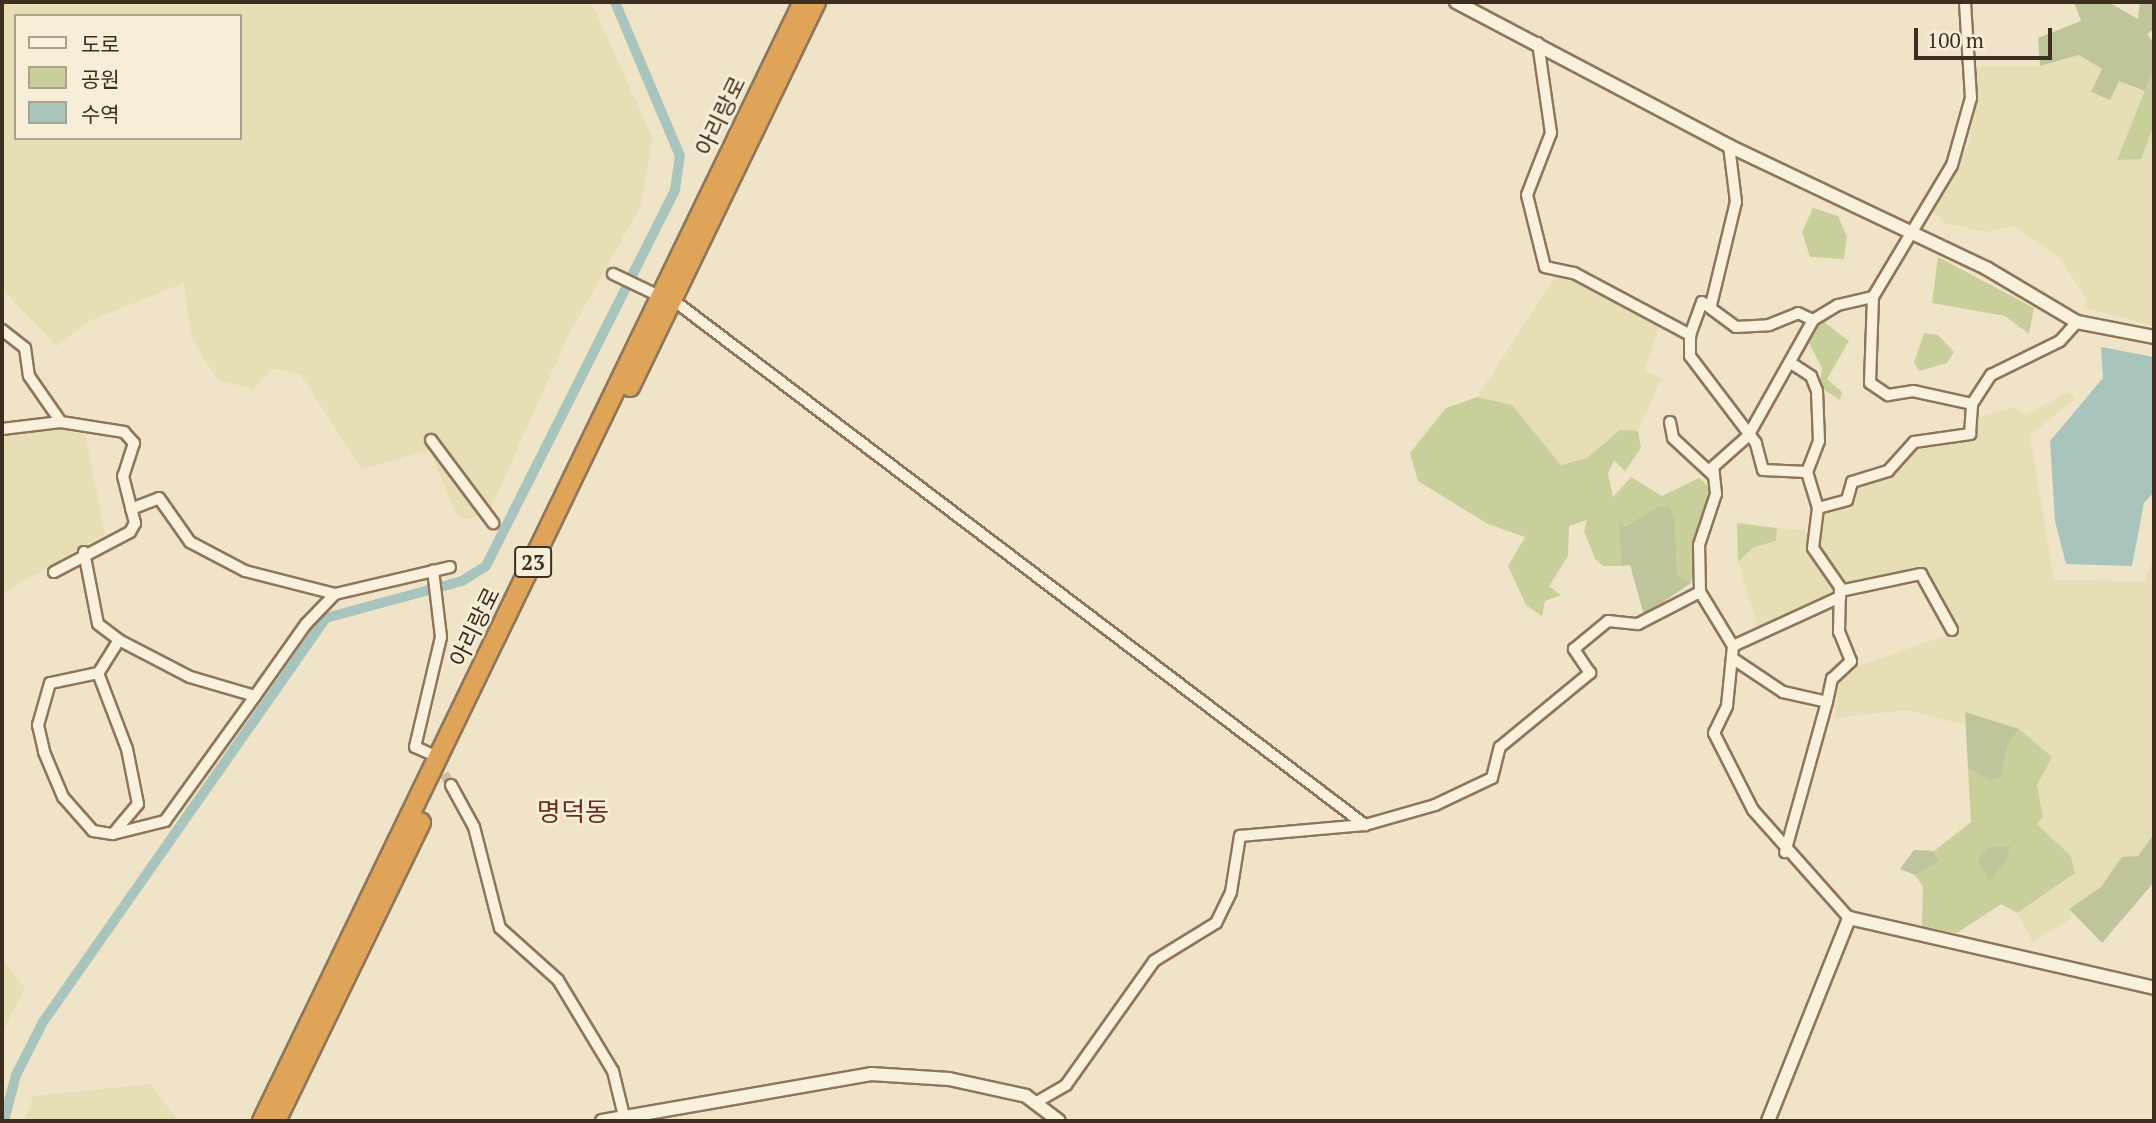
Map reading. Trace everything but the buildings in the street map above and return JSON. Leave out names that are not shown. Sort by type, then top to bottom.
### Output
[{"type":"highway","name":"아리랑로","points":[[262,1121],[803,2]]},
{"type":"highway","name":"아리랑로","points":[[276,1121],[816,2]]},
{"type":"street","points":[[1457,2],[1729,146],[1915,235],[2077,321],[2154,337]]},
{"type":"street","points":[[1965,2],[1971,34],[1966,122],[1952,165],[1915,235],[1872,297],[1870,383],[1888,395],[1913,391],[1972,404]]},
{"type":"street","points":[[1538,43],[1551,132],[1527,195],[1545,267],[1574,273],[1690,335]]},
{"type":"street","points":[[1711,305],[1737,202],[1729,146]]},
{"type":"street","points":[[616,275],[653,293]]},
{"type":"street","points":[[1872,297],[1838,304],[1813,320],[1748,436],[1713,467],[1716,494],[1699,545],[1700,592],[1733,646],[1727,706],[1714,733],[1753,810],[1785,852],[1849,918],[2154,988]]},
{"type":"street","points":[[1807,472],[1763,470],[1748,436],[1690,356],[1690,335],[1696,310],[1702,302],[1711,305],[1736,327],[1769,325],[1798,313],[1813,320]]},
{"type":"street","points":[[681,306],[1365,825]]},
{"type":"street","points":[[1818,508],[1847,500],[1852,482],[1888,471],[1914,442],[1970,434],[1972,404],[1991,375],[2060,341],[2077,321]]},
{"type":"street","points":[[2,330],[25,348],[29,376],[61,422]]},
{"type":"street","points":[[1785,852],[1832,679],[1851,661],[1839,632],[1840,594],[1813,548],[1818,508],[1807,472],[1819,441],[1817,391],[1811,376],[1791,363]]},
{"type":"street","points":[[2,429],[61,422],[129,438],[134,443],[123,476],[131,509],[130,532],[84,552],[54,572]]},
{"type":"street","points":[[1670,422],[1673,438],[1714,476]]},
{"type":"street","points":[[431,440],[493,523]]},
{"type":"street","points":[[131,509],[159,498],[190,542],[245,572],[335,594],[450,567]]},
{"type":"street","points":[[84,552],[98,624],[119,640],[190,677],[255,696]]},
{"type":"street","points":[[431,754],[415,747],[441,637],[433,573]]},
{"type":"street","points":[[1733,646],[1840,594],[1920,574],[1952,630]]},
{"type":"street","points":[[1035,1103],[1066,1085],[1154,961],[1216,923],[1231,892],[1240,836],[1365,825],[1435,805],[1492,778],[1500,747],[1590,673],[1574,649],[1608,621],[1638,624],[1700,592]]},
{"type":"street","points":[[119,640],[97,673],[50,683],[38,725],[63,797],[93,831],[113,834],[165,821],[255,696],[335,594]]},
{"type":"street","points":[[1732,658],[1783,692],[1827,702]]},
{"type":"street","points":[[97,673],[127,749],[138,804],[113,834]]},
{"type":"street","points":[[451,785],[474,827],[500,928],[558,980],[613,1070],[624,1116]]},
{"type":"street","points":[[1768,1121],[1849,918]]},
{"type":"street","points":[[602,1121],[871,1074],[949,1079],[1035,1103],[1059,1121]]},
{"type":"shaded area","points":[[2,2],[591,2],[653,139],[640,207],[567,338],[488,515],[465,519],[455,513],[430,450],[362,469],[300,374],[272,369],[253,389],[218,380],[192,340],[184,283],[89,321],[57,346],[2,287]]},
{"type":"shaded area","points":[[2079,55],[2103,70],[2092,93],[2110,99],[2119,81],[2145,91],[2117,159],[2141,159],[2154,125],[2154,326],[2082,307],[2087,300],[2060,258],[2014,226],[1987,232],[1944,223],[1933,212],[1970,141],[1977,66],[2040,66]]},
{"type":"shaded area","points":[[1556,276],[1593,288],[1659,326],[1645,370],[1661,379],[1638,431],[1620,431],[1587,458],[1561,465],[1512,405],[1477,397]]},
{"type":"shaded area","points":[[2069,392],[2075,399],[2030,435],[2054,580],[2144,581],[2153,561],[2154,517],[2154,834],[2138,856],[2122,857],[2101,887],[2069,909],[2073,918],[2033,942],[2017,913],[2075,873],[2071,856],[2037,824],[2043,817],[2037,785],[2051,757],[2019,730],[1965,712],[1965,725],[1908,710],[1835,718],[1838,683],[1847,670],[1958,631],[1915,568],[1844,584],[1820,547],[1823,514],[1854,504],[1856,485],[1893,475],[1919,447],[1975,438],[1975,418],[2015,407],[2024,415]]},
{"type":"shaded area","points":[[49,425],[85,435],[105,534],[2,594],[2,429]]},
{"type":"shaded area","points":[[1777,528],[1805,530],[1834,594],[1759,631],[1738,562],[1754,547],[1776,541]]},
{"type":"shaded area","points":[[2,958],[25,988],[2,1033]]},
{"type":"shaded area","points":[[151,1084],[178,1121],[25,1121],[33,1096]]},
{"type":"green space","points":[[2074,2],[2108,2],[2138,19],[2140,2],[2154,2],[2154,29],[2147,34],[2154,43],[2154,68],[2145,91],[2119,81],[2110,100],[2091,92],[2102,69],[2079,55],[2040,66],[2038,38],[2081,21]]},
{"type":"green space","points":[[2154,68],[2154,125],[2141,159],[2117,160]]},
{"type":"green space","points":[[1813,208],[1838,216],[1847,237],[1844,259],[1810,257],[1802,232]]},
{"type":"green space","points":[[1938,257],[2034,308],[2029,334],[2005,316],[1932,303]]},
{"type":"green space","points":[[1824,322],[1849,341],[1827,379],[1842,392],[1840,400],[1820,387],[1822,368],[1809,343],[1815,323]]},
{"type":"green space","points":[[1924,333],[1938,335],[1954,352],[1947,363],[1919,371],[1914,363]]},
{"type":"green space","points":[[1477,397],[1512,405],[1561,465],[1587,458],[1620,430],[1638,431],[1641,448],[1625,471],[1614,460],[1608,473],[1613,497],[1631,477],[1662,496],[1699,478],[1709,487],[1691,583],[1677,574],[1675,519],[1657,507],[1626,526],[1619,523],[1621,566],[1603,566],[1595,559],[1584,531],[1587,520],[1569,526],[1568,556],[1549,586],[1561,595],[1545,601],[1542,616],[1526,605],[1508,566],[1525,537],[1488,524],[1418,481],[1410,453],[1446,408]]},
{"type":"green space","points":[[1657,507],[1669,507],[1675,519],[1677,574],[1691,583],[1644,615],[1630,565],[1621,566],[1619,523],[1626,526]]},
{"type":"green space","points":[[1737,523],[1777,528],[1776,541],[1754,547],[1738,562]]},
{"type":"green space","points":[[1965,712],[2019,729],[2008,745],[2001,778],[1989,781],[1968,768]]},
{"type":"green space","points":[[2019,729],[2052,757],[2037,785],[2043,817],[2037,824],[2071,856],[2075,873],[2017,913],[2001,904],[1957,933],[1922,926],[1923,887],[1915,875],[1939,862],[1934,851],[1971,822],[1968,768],[1989,781],[2001,778],[2008,745]]},
{"type":"green space","points":[[2154,834],[2154,882],[2102,943],[2069,909],[2101,887],[2122,857],[2138,856]]},
{"type":"green space","points":[[2010,846],[2006,860],[1990,881],[1978,861],[1987,848]]},
{"type":"green space","points":[[1914,850],[1934,851],[1939,862],[1915,875],[1900,869]]},
{"type":"water","points":[[2101,347],[2154,357],[2154,492],[2144,503],[2132,566],[2066,564],[2055,521],[2050,441],[2103,378]]},
{"type":"waterway","points":[[4,1121],[16,1075],[43,1022],[326,618],[462,581],[486,566],[675,190],[680,156],[615,2]]},
{"type":"tunnel","points":[[436,761],[451,785]]},
{"type":"district","name":"명덕동","points":[[573,812]]}]
